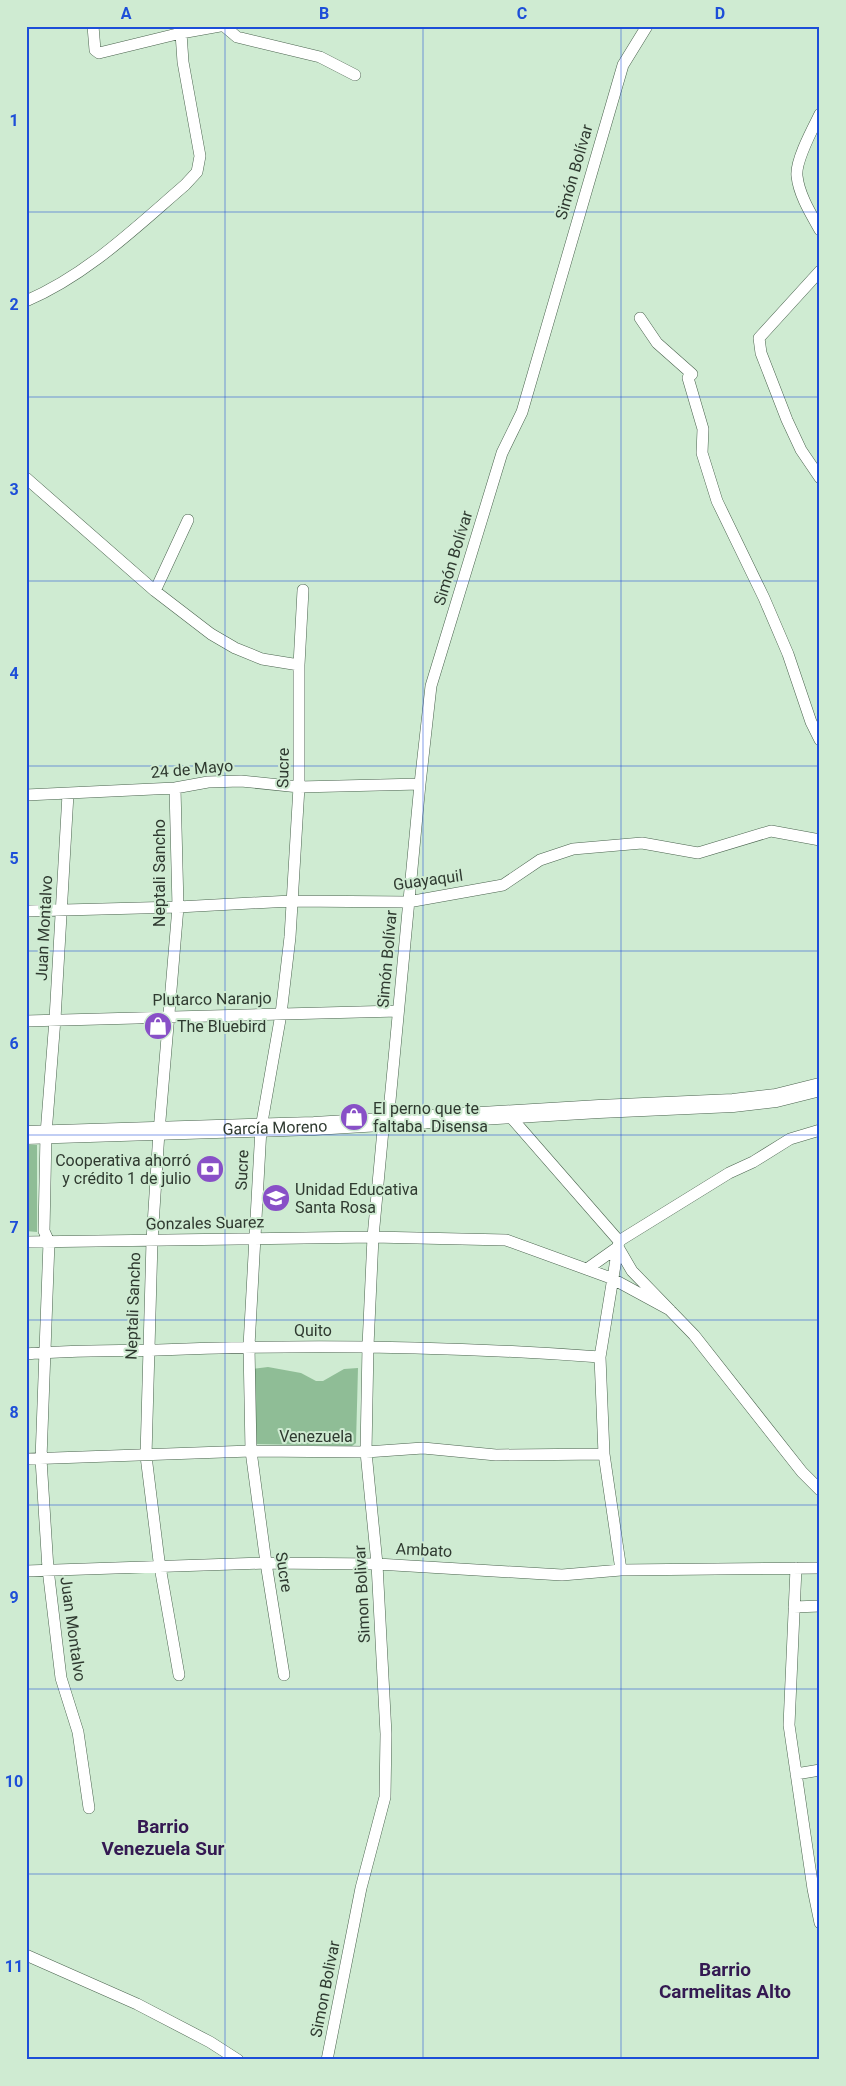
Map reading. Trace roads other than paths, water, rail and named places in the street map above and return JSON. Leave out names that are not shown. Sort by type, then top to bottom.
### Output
[{"type":"highway","name":"García Moreno","points":[[26,1134],[261,1128],[733,1103],[776,1098],[820,1087]]},
{"type":"street","points":[[94,26],[95,50],[99,53],[181,32],[220,26]]},
{"type":"street","points":[[224,26],[237,37],[320,57],[354,76]]},
{"type":"street","name":"Simón Bolívar","points":[[388,1122],[408,902],[431,686],[502,454],[522,412],[623,65],[647,26]]},
{"type":"street","points":[[26,302],[48,292],[93,263],[185,185],[197,172],[200,156],[183,62],[181,32]]},
{"type":"street","points":[[820,114],[804,145],[797,175],[806,205],[820,230]]},
{"type":"street","points":[[820,271],[759,338],[760,352],[787,420],[801,450],[820,478]]},
{"type":"street","points":[[640,318],[657,343],[692,374],[688,378],[703,429],[702,453],[717,501],[764,598],[788,654],[811,722],[820,740]]},
{"type":"street","points":[[26,478],[155,591],[211,634],[235,648],[262,659],[299,665]]},
{"type":"street","points":[[155,591],[188,520]]},
{"type":"street","name":"Sucre","points":[[284,1675],[251,1451],[249,1346],[261,1128],[281,1014],[290,937],[299,787],[299,665],[303,590]]},
{"type":"street","name":"24 de Mayo","points":[[26,795],[175,788],[208,782],[241,781],[299,787],[420,784]]},
{"type":"street","name":"Neptali Sancho","points":[[175,788],[178,908],[158,1132],[152,1240],[146,1456],[160,1566],[179,1675]]},
{"type":"street","name":"Juan Montalvo","points":[[68,794],[55,1019],[46,1134],[44,1232],[50,1242],[41,1459],[48,1569],[61,1678],[78,1732],[89,1808]]},
{"type":"street","name":"Guayaquil","points":[[26,911],[178,908],[292,901],[408,902],[503,884],[540,860],[572,849],[642,842],[698,853],[771,831],[820,840]]},
{"type":"street","name":"Plutarco Naranjo","points":[[26,1021],[398,1011]]},
{"type":"street","points":[[509,1115],[618,1244],[632,1271],[694,1335],[802,1472],[820,1490]]},
{"type":"street","name":"Simon Bolivar","points":[[327,2060],[361,1888],[385,1797],[386,1734],[377,1564],[366,1452],[373,1237],[383,1130],[388,1122]]},
{"type":"street","points":[[587,1269],[618,1244],[729,1173],[753,1162],[790,1139],[820,1130]]},
{"type":"street","name":"Gonzales Suarez","points":[[26,1242],[373,1237],[506,1240],[611,1278],[670,1310]]},
{"type":"street","points":[[618,1244],[611,1278],[600,1357],[604,1454],[621,1570]]},
{"type":"street","name":"Quito","points":[[26,1354],[249,1346],[368,1346],[492,1349],[600,1357]]},
{"type":"street","name":"Venezuela","points":[[26,1459],[251,1451],[366,1452],[423,1448],[496,1455],[604,1454]]},
{"type":"street","name":"Ambato","points":[[26,1571],[266,1563],[377,1564],[562,1575],[621,1570],[820,1568]]},
{"type":"street","points":[[796,1568],[788,1725],[812,1889],[820,1923]]},
{"type":"street","points":[[794,1607],[820,1606]]},
{"type":"street","points":[[796,1774],[820,1770]]},
{"type":"street","points":[[26,1955],[137,2004],[210,2042],[238,2060]]},
{"type":"place","name":"The Bluebird","points":[[158,1026]]},
{"type":"place","name":"El perno que te faltaba. Disensa","points":[[354,1117]]},
{"type":"place","name":"Cooperativa ahorró y crédito 1 de julio","points":[[210,1169]]},
{"type":"place","name":"Unidad Educativa Santa Rosa","points":[[276,1198]]},
{"type":"district","name":"Barrio Venezuela Sur","points":[[163,1837]]},
{"type":"district","name":"Barrio Carmelitas Alto","points":[[725,1980]]}]
